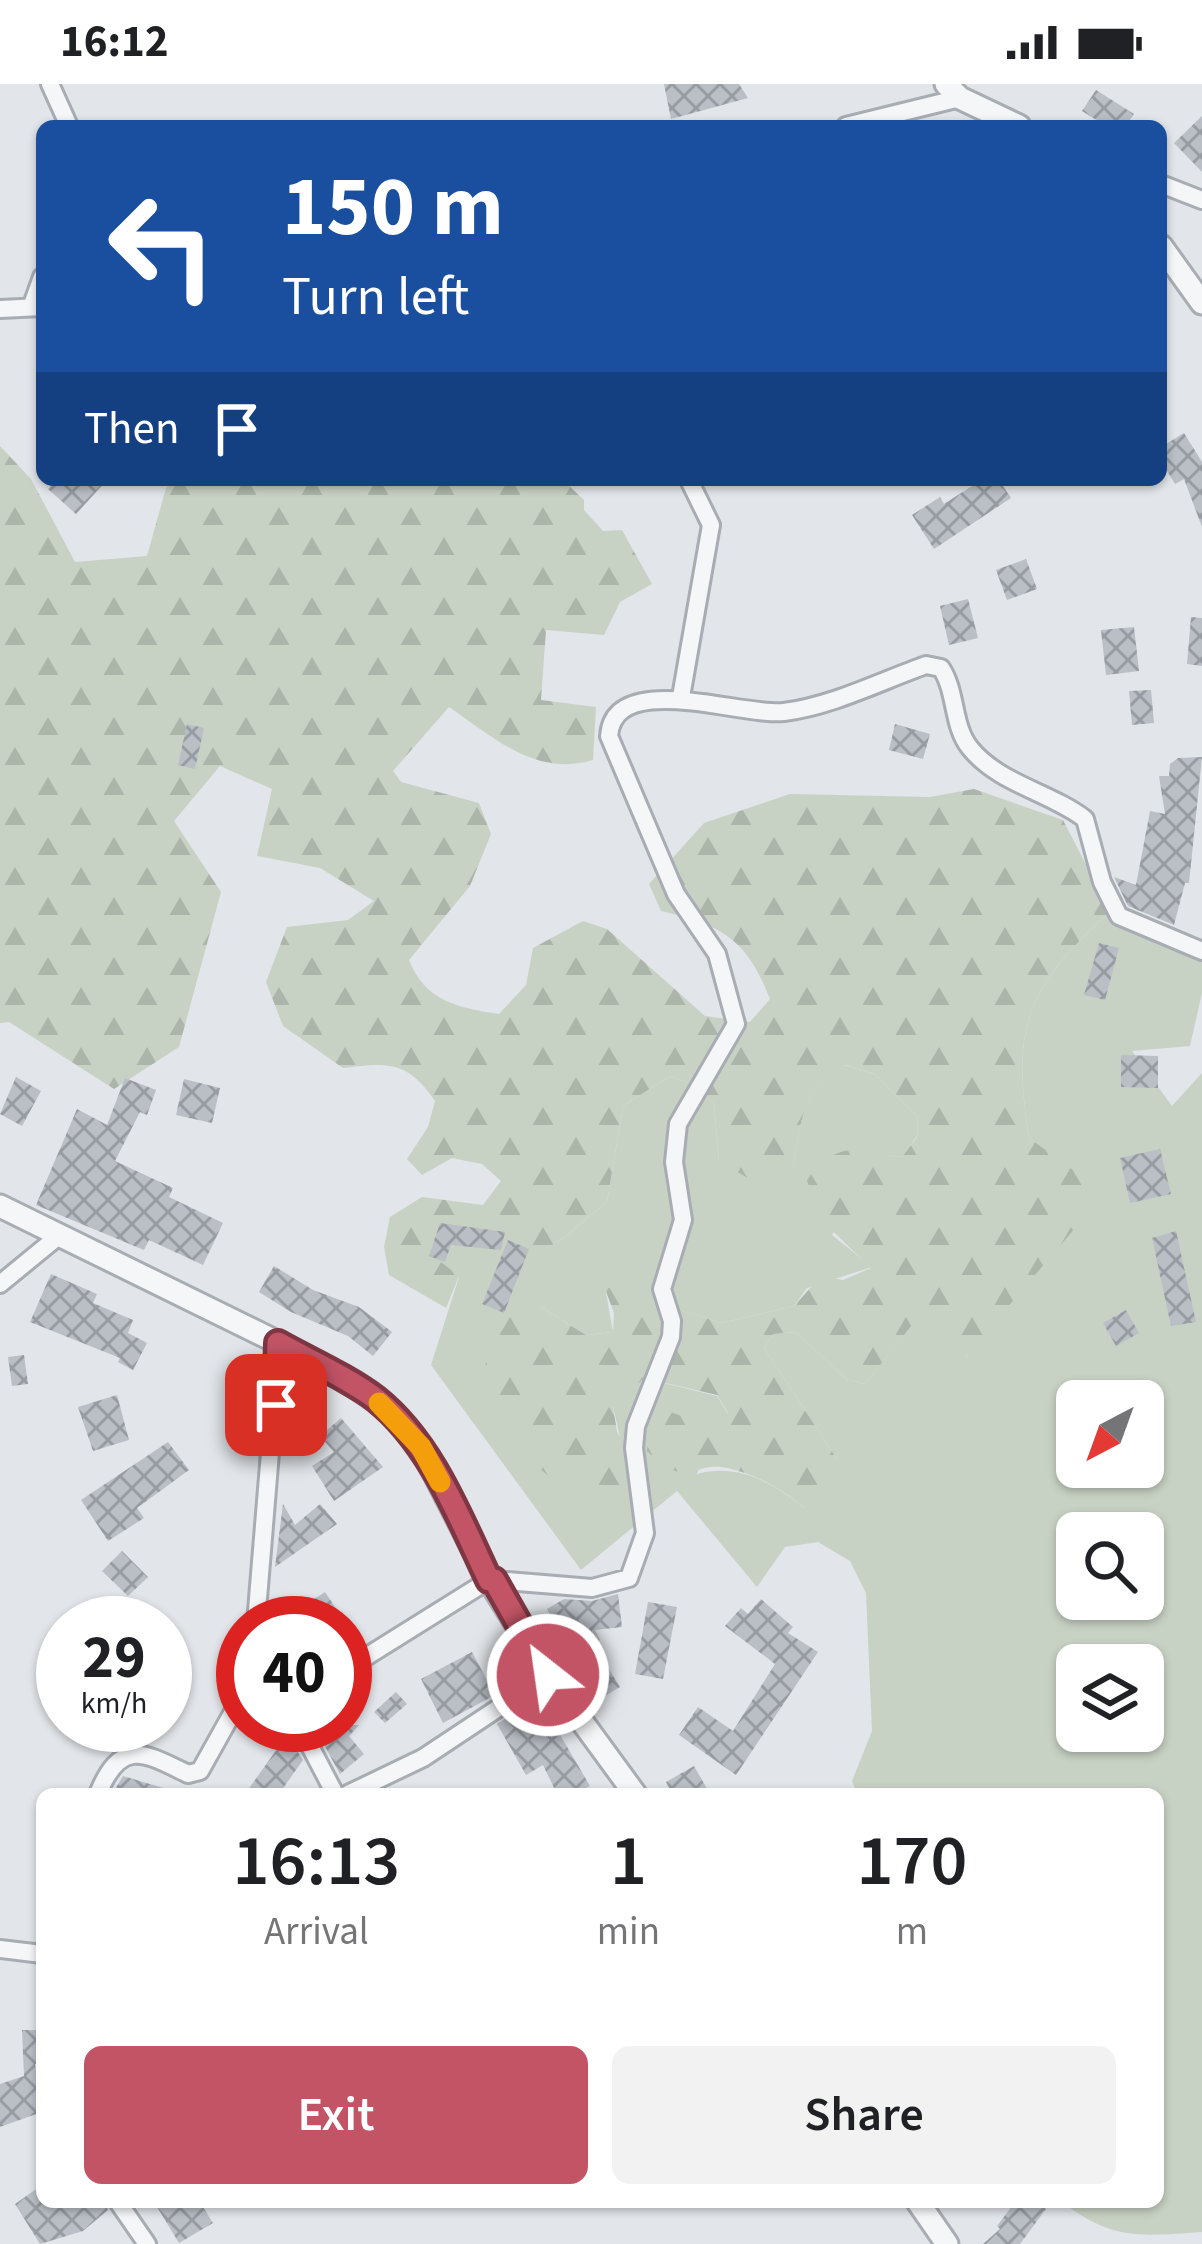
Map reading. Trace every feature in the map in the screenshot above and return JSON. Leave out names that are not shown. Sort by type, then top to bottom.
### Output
[{"type":"street","points":[[50,84],[66,120]]},
{"type":"street","points":[[864,120],[953,91],[1008,120]]},
{"type":"street","points":[[1167,186],[1202,200]]},
{"type":"street","points":[[1167,254],[1202,304]]},
{"type":"street","points":[[0,309],[36,306]]},
{"type":"street","points":[[681,697],[711,525],[692,486]]},
{"type":"street","points":[[372,1653],[492,1580],[592,1588],[615,1584],[628,1578],[645,1533],[634,1448],[637,1426],[671,1337],[672,1321],[662,1289],[682,1220],[674,1162],[678,1124],[736,1024],[718,954],[669,879],[610,736],[610,720],[621,709],[681,697],[751,714],[788,712],[926,665],[941,668],[952,685],[968,746],[1001,773],[1085,819],[1102,882],[1119,916],[1202,951]]},
{"type":"street","points":[[0,1206],[278,1343],[373,1397],[421,1447],[548,1675],[631,1788]]},
{"type":"street","points":[[0,1284],[61,1234]]},
{"type":"street","points":[[258,1596],[278,1343]]},
{"type":"street","points":[[360,1788],[423,1758],[548,1675]]},
{"type":"street","points":[[101,1788],[106,1776],[133,1753],[146,1750],[188,1774],[200,1771],[216,1742]]},
{"type":"street","points":[[313,1752],[332,1788]]},
{"type":"street","points":[[0,1949],[36,1948]]},
{"type":"street","points":[[122,2208],[147,2244]]},
{"type":"street","points":[[922,2208],[947,2244]]},
{"type":"green space","points":[[0,446],[31,479],[75,562],[147,556],[168,486],[569,486],[603,531],[622,530],[652,584],[620,602],[604,635],[546,630],[541,700],[596,707],[593,760],[572,764],[534,759],[499,742],[449,707],[393,771],[401,782],[479,803],[491,834],[470,886],[409,960],[424,985],[457,1005],[499,1014],[526,985],[533,948],[583,921],[607,929],[705,1016],[750,1022],[770,999],[752,962],[717,929],[661,911],[649,884],[704,823],[790,794],[930,797],[974,789],[1063,820],[1110,911],[1043,987],[1025,1037],[1022,1065],[1029,1138],[1105,1193],[965,1357],[919,1316],[865,1384],[846,1379],[796,1332],[773,1334],[764,1348],[837,1459],[835,1491],[820,1506],[804,1508],[768,1483],[738,1471],[715,1467],[682,1472],[661,1463],[647,1451],[649,1432],[668,1411],[713,1428],[728,1413],[717,1395],[644,1378],[613,1407],[626,1486],[602,1510],[551,1478],[508,1431],[486,1374],[487,1345],[499,1316],[541,1307],[586,1335],[613,1332],[614,1313],[604,1286],[721,1323],[794,1306],[821,1276],[843,1280],[871,1268],[818,1217],[807,1180],[839,1153],[849,1150],[902,1157],[917,1137],[918,1117],[875,1074],[845,1065],[830,1075],[806,1109],[793,1168],[756,1183],[719,1161],[714,1104],[696,1086],[670,1076],[623,1106],[607,1202],[562,1239],[506,1273],[464,1237],[437,1259],[459,1276],[446,1308],[389,1275],[384,1247],[390,1217],[422,1197],[483,1205],[501,1181],[482,1164],[452,1158],[422,1175],[407,1159],[428,1127],[435,1101],[416,1078],[385,1065],[343,1068],[283,1026],[266,982],[287,927],[348,920],[374,901],[320,868],[257,856],[272,789],[220,766],[174,821],[221,892],[179,1047],[114,1089],[9,1022],[0,1023]]},
{"type":"green space","points":[[1110,911],[1202,952],[1202,993],[1190,1046],[1132,1051],[1172,1106],[1202,1073],[1202,2232],[1128,2233],[1097,2224],[1070,2208],[1164,2208],[1164,1788],[855,1788],[852,1781],[872,1731],[866,1593],[850,1561],[818,1542],[785,1547],[757,1587],[677,1491],[581,1570],[431,1365],[459,1277],[436,1259],[465,1237],[506,1272],[562,1239],[607,1202],[623,1106],[670,1076],[696,1086],[714,1104],[719,1161],[793,1167],[805,1108],[819,1086],[844,1065],[875,1074],[918,1117],[917,1136],[902,1157],[880,1154],[832,1235],[872,1267],[807,1288],[794,1306],[721,1323],[605,1287],[613,1332],[586,1335],[541,1307],[620,1437],[613,1406],[643,1378],[717,1396],[728,1414],[714,1428],[697,1474],[726,1471],[754,1477],[804,1508],[837,1459],[764,1348],[773,1334],[796,1332],[846,1379],[865,1384],[919,1315],[966,1357],[1055,1160],[1029,1138],[1024,1099],[1025,1037],[1043,987]]},
{"type":"building","points":[[664,84],[739,84],[748,98],[671,119]]},
{"type":"building","points":[[1096,90],[1134,114],[1130,120],[1096,120],[1082,111]]},
{"type":"building","points":[[1202,116],[1202,172],[1174,143]]},
{"type":"building","points":[[1184,433],[1202,462],[1202,527],[1184,479],[1175,484],[1167,471],[1167,443]]},
{"type":"building","points":[[51,486],[102,486],[76,514],[48,489]]},
{"type":"building","points":[[972,486],[1003,486],[1011,498],[934,549],[912,515],[940,497],[944,504]]},
{"type":"building","points":[[1026,559],[1037,589],[1007,600],[996,570]]},
{"type":"building","points":[[968,599],[978,638],[949,645],[940,606]]},
{"type":"building","points":[[1191,617],[1202,618],[1202,666],[1187,664]]},
{"type":"building","points":[[1134,627],[1139,671],[1106,675],[1101,630]]},
{"type":"building","points":[[1151,690],[1154,723],[1132,725],[1129,691]]},
{"type":"building","points":[[187,724],[204,728],[195,769],[178,765]]},
{"type":"building","points":[[895,724],[930,734],[923,759],[889,750]]},
{"type":"building","points":[[1202,757],[1189,883],[1185,883],[1174,925],[1128,906],[1114,877],[1136,885],[1150,811],[1165,814],[1159,776],[1169,776],[1170,764],[1178,758]]},
{"type":"building","points":[[1099,943],[1119,948],[1105,1000],[1084,995]]},
{"type":"building","points":[[1121,1055],[1158,1056],[1158,1088],[1121,1087]]},
{"type":"building","points":[[16,1077],[41,1091],[22,1126],[0,1114]]},
{"type":"building","points":[[125,1078],[156,1090],[147,1115],[140,1112],[115,1161],[173,1188],[169,1197],[223,1223],[203,1265],[149,1240],[144,1250],[36,1205],[77,1109],[107,1125]]},
{"type":"building","points":[[184,1079],[220,1088],[212,1123],[176,1115]]},
{"type":"building","points":[[1160,1149],[1171,1194],[1130,1203],[1120,1158]]},
{"type":"building","points":[[440,1223],[505,1232],[501,1250],[451,1245],[445,1262],[429,1256]]},
{"type":"building","points":[[1176,1231],[1196,1322],[1171,1326],[1152,1238]]},
{"type":"building","points":[[508,1240],[529,1249],[504,1313],[482,1304]]},
{"type":"building","points":[[274,1266],[313,1290],[359,1307],[392,1332],[373,1356],[348,1336],[291,1312],[259,1292]]},
{"type":"building","points":[[51,1274],[97,1294],[93,1303],[133,1320],[128,1333],[147,1343],[133,1370],[118,1362],[120,1358],[30,1322]]},
{"type":"building","points":[[1126,1310],[1139,1333],[1116,1346],[1103,1323]]},
{"type":"building","points":[[24,1355],[28,1384],[12,1386],[8,1357]]},
{"type":"building","points":[[117,1395],[129,1440],[93,1451],[78,1407]]},
{"type":"building","points":[[341,1418],[383,1467],[334,1501],[312,1466],[334,1452],[320,1436]]},
{"type":"building","points":[[168,1442],[189,1470],[137,1508],[144,1518],[108,1541],[81,1500]]},
{"type":"building","points":[[283,1504],[295,1525],[320,1504],[337,1524],[275,1567]]},
{"type":"building","points":[[122,1551],[148,1577],[128,1596],[102,1571]]},
{"type":"building","points":[[618,1594],[622,1627],[595,1630],[600,1640],[593,1643],[620,1687],[595,1702],[547,1609],[564,1599],[592,1601]]},
{"type":"building","points":[[761,1599],[793,1627],[788,1633],[818,1652],[736,1775],[679,1735],[698,1707],[733,1731],[775,1664],[725,1626],[741,1608],[748,1614]]},
{"type":"building","points":[[648,1602],[677,1607],[663,1679],[635,1674]]},
{"type":"building","points":[[472,1652],[495,1695],[443,1723],[421,1679]]},
{"type":"building","points":[[396,1692],[407,1704],[385,1723],[374,1712]]},
{"type":"building","points":[[538,1697],[590,1786],[554,1788],[543,1765],[526,1775],[497,1724]]},
{"type":"building","points":[[275,1752],[298,1752],[303,1760],[283,1788],[249,1788]]},
{"type":"building","points":[[328,1752],[362,1752],[364,1754],[340,1774]]},
{"type":"building","points":[[694,1766],[707,1788],[669,1788],[666,1782]]},
{"type":"building","points":[[123,1776],[163,1788],[116,1788]]},
{"type":"building","points":[[22,2030],[36,2030],[36,2114],[0,2127],[0,2084],[24,2076]]},
{"type":"building","points":[[36,2189],[36,2208],[108,2210],[83,2231],[40,2244],[15,2204]]},
{"type":"building","points":[[158,2208],[204,2208],[213,2223],[179,2243]]},
{"type":"building","points":[[1010,2208],[1046,2209],[1020,2244],[983,2244],[1000,2229],[997,2226]]},
{"type":"slow traffic","points":[[379,1403],[421,1447],[440,1482]]},
{"type":"route","points":[[276,1405],[278,1343],[373,1397],[401,1423],[421,1447],[489,1580],[494,1580],[548,1675]]}]
